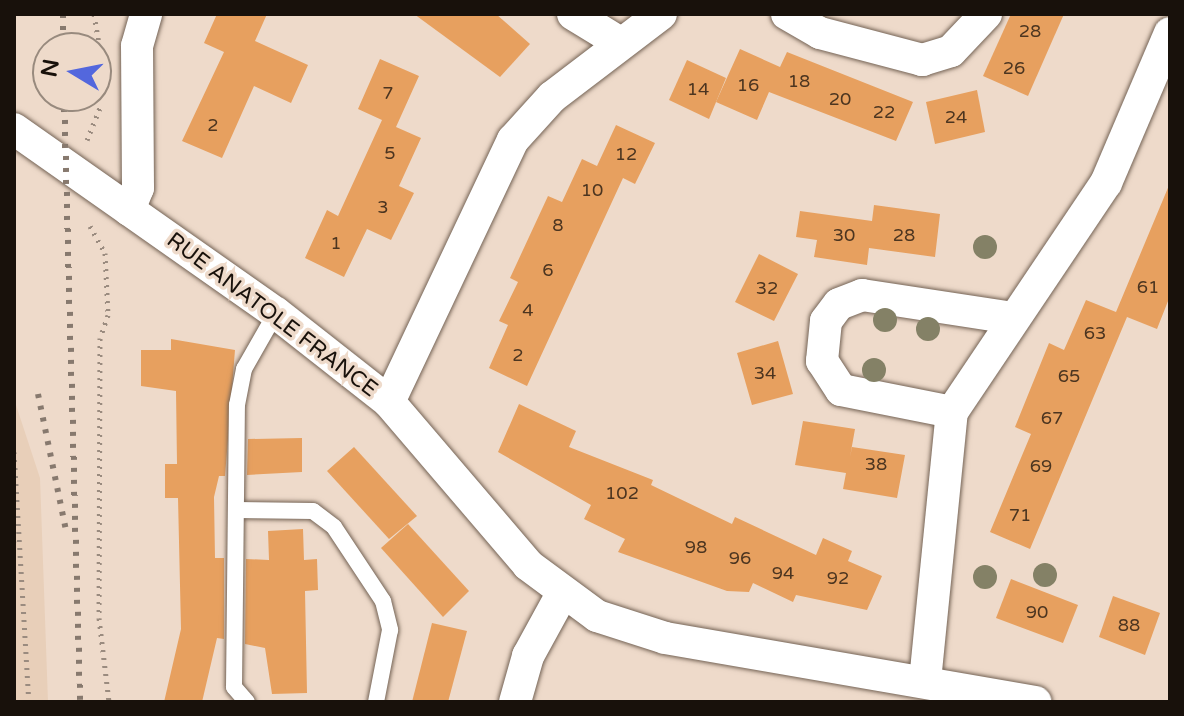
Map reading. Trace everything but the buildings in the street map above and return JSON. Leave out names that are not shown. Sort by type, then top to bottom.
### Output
[{"type":"street","points":[[129,210],[138,188],[137,46],[146,14]]},
{"type":"street","points":[[573,14],[617,41]]},
{"type":"street","points":[[389,402],[513,140],[617,41],[661,14]]},
{"type":"street","points":[[787,14],[820,33],[922,60],[951,51],[986,14]]},
{"type":"street","points":[[925,681],[952,412],[1106,183],[1170,33]]},
{"type":"street","name":"RUE ANATOLE FRANCE","points":[[14,129],[276,313],[389,402],[495,529],[562,594],[597,616],[665,638],[1036,702]]},
{"type":"street","points":[[952,412],[841,390],[822,361],[826,321],[839,304],[862,295],[1013,318]]},
{"type":"street","points":[[515,702],[528,656],[562,594]]},
{"type":"lane","points":[[247,702],[234,687],[237,405],[244,369],[276,313]]},
{"type":"lane","points":[[236,510],[313,511],[334,527],[386,616],[376,702]]},
{"type":"path","points":[[81,150],[97,112]]},
{"type":"path","points":[[87,220],[105,253],[107,283],[99,391],[99,618],[109,702]]},
{"type":"path","points":[[14,452],[29,702]]},
{"type":"shaded area","points":[[14,399],[40,478],[48,702],[14,702]]},
{"type":"railway","points":[[63,14],[63,32]]},
{"type":"railway","points":[[64,112],[80,702]]},
{"type":"railway","points":[[38,394],[66,531]]}]
